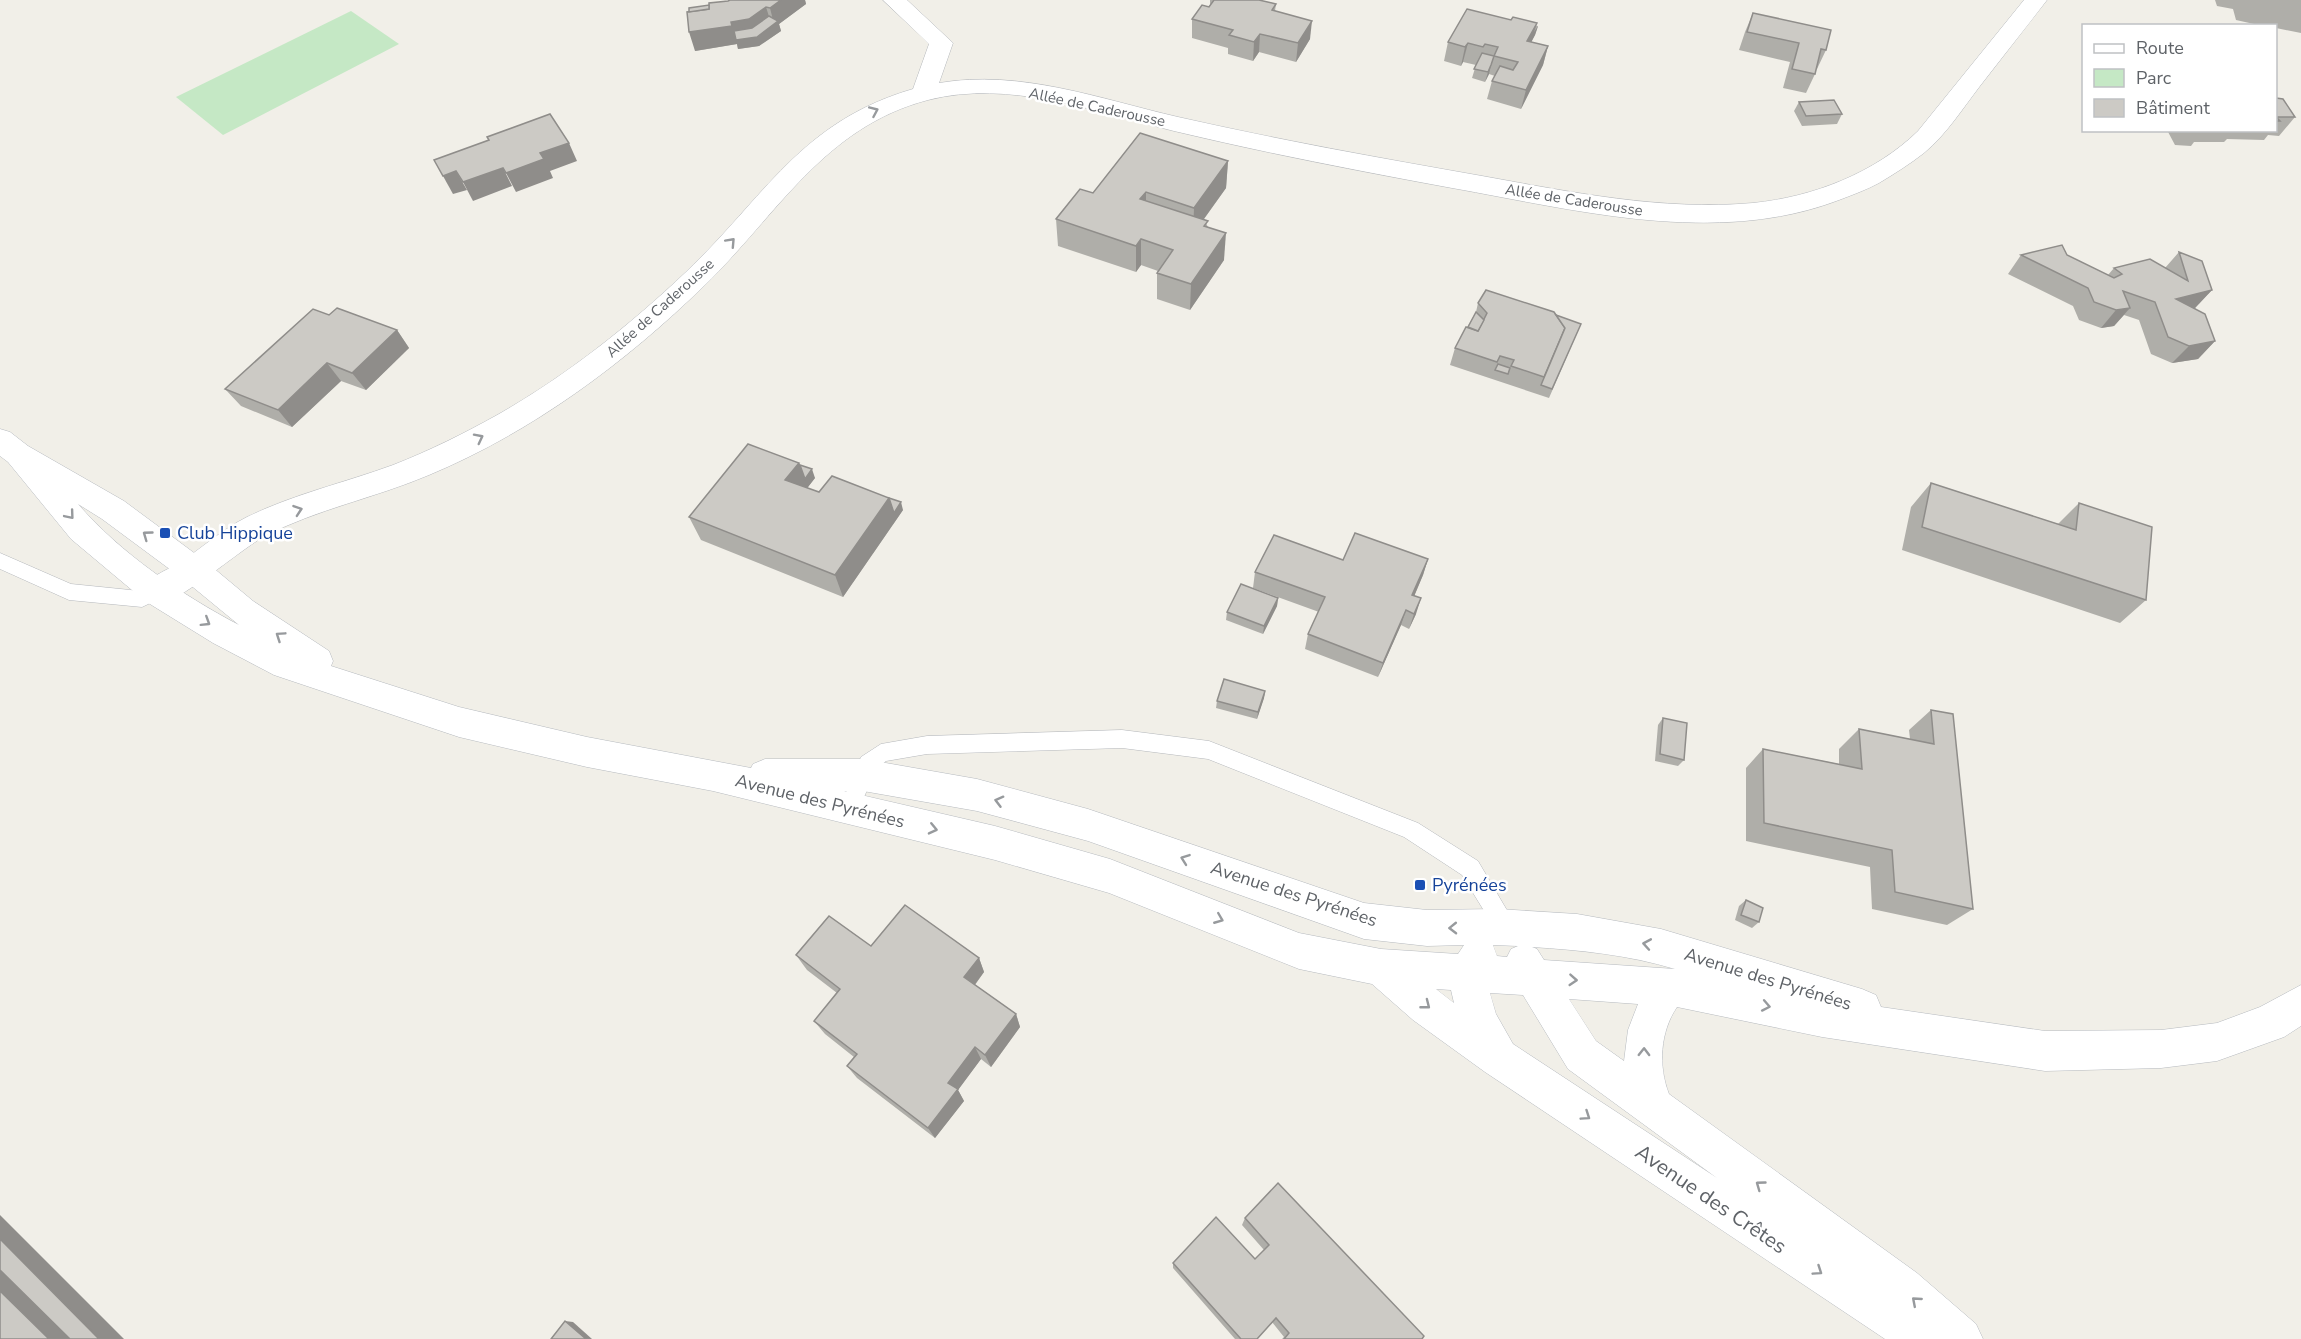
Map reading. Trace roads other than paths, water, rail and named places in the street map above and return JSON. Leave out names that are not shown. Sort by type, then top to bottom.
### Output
[{"type":"street","points":[[894,0],[899,2],[941,43],[923,94]]},
{"type":"street","name":"Allée de Caderousse","points":[[156,591],[194,570],[230,541],[260,524],[382,482],[431,462],[493,431],[550,396],[615,351],[671,301],[731,244],[799,165],[829,139],[862,117],[898,100],[937,90],[976,87],[1039,92],[1231,136],[1399,170],[1606,206],[1670,214],[1728,214],[1782,208],[1822,198],[1871,177],[1913,149],[1940,122],[2036,0]]},
{"type":"street","name":"Avenue des Pyrénées","points":[[9,447],[113,510],[194,570],[242,610],[364,692]]},
{"type":"street","name":"Avenue des Pyrénées","points":[[9,447],[82,530],[156,591],[224,633],[286,665],[469,724],[587,752],[713,775],[995,843],[1110,876],[1299,951],[1381,967],[1669,987],[1822,1018],[2045,1051],[2161,1048],[2217,1042],[2270,1023],[2301,1004]]},
{"type":"street","name":"Avenue des Pyrénées","points":[[713,775],[863,775],[977,795],[1088,825],[1364,921],[1427,928],[1498,927],[1578,932],[1661,947],[1831,997],[1942,1037]]},
{"type":"street","points":[[1467,973],[1498,927]]},
{"type":"street","name":"Avenue des Crêtes","points":[[1498,927],[1536,977],[1542,992],[1582,1055],[1902,1288],[1960,1339]]},
{"type":"street","name":"Avenue des Crêtes","points":[[1381,967],[1427,1007],[1499,1058],[1923,1339]]},
{"type":"street","name":"Avenue des Crêtes","points":[[1467,973],[1473,1009],[1499,1058]]},
{"type":"street","points":[[1655,1109],[1644,1079],[1644,1044],[1656,1002],[1669,987]]},
{"type":"lane","points":[[0,561],[69,592],[142,599],[156,591]]},
{"type":"lane","points":[[849,809],[867,763],[881,753],[927,745],[1122,739],[1209,750],[1362,809],[1411,831],[1470,868],[1497,912],[1498,927]]},
{"type":"place","name":"Club Hippique","points":[[165,533]]},
{"type":"place","name":"Pyrénées","points":[[1420,885]]}]
